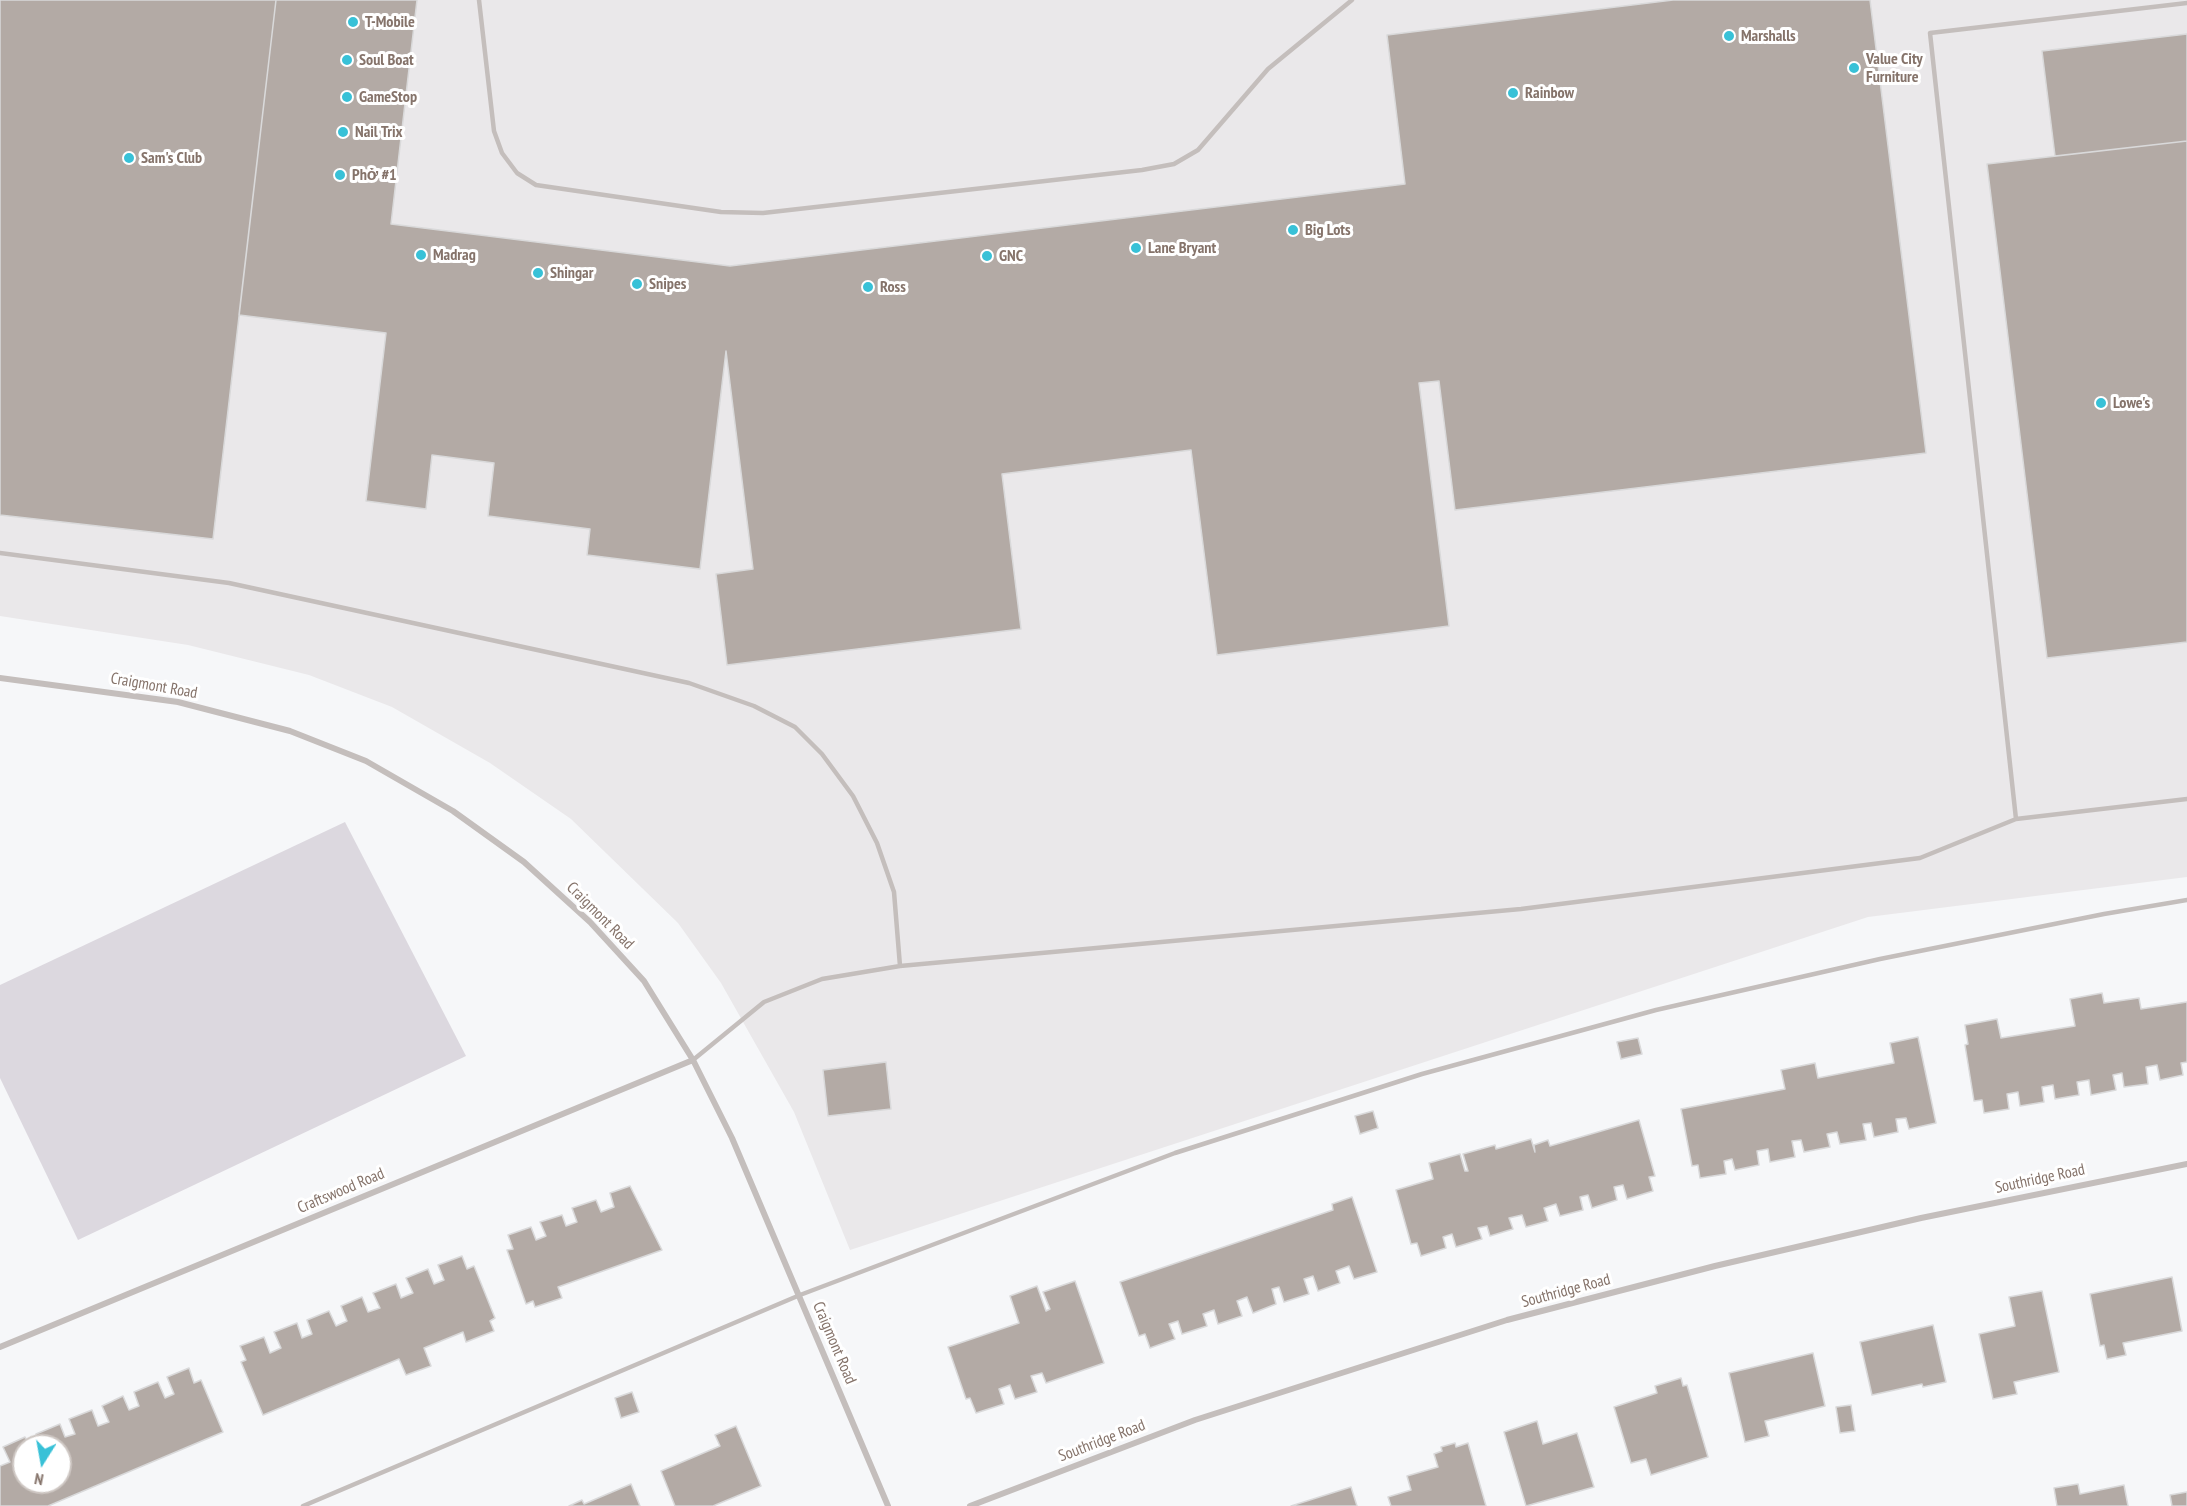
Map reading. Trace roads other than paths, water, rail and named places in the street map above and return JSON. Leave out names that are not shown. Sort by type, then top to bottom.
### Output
[{"type":"street","name":"Craigmont Road","points":[[0,678],[178,702],[290,731],[366,762],[453,811],[524,862],[590,922],[644,981],[693,1060],[732,1138],[888,1506]]},
{"type":"street","name":"Craftswood Road","points":[[0,1347],[693,1060]]},
{"type":"street","name":"Southridge Road","points":[[970,1506],[1195,1420],[1507,1320],[1715,1266],[1920,1218],[2187,1164]]},
{"type":"lane","points":[[479,0],[494,131],[502,153],[517,173],[536,185],[721,212],[763,213],[1142,170],[1174,164],[1198,150],[1268,69],[1352,0]]},
{"type":"lane","points":[[2016,819],[1930,33],[2187,3]]},
{"type":"lane","points":[[0,553],[229,583],[689,683],[754,706],[795,728],[822,754],[853,796],[877,843],[894,892],[900,966]]},
{"type":"lane","points":[[693,1060],[764,1002],[822,979],[900,966],[1521,909],[1908,860],[1920,858],[2016,819],[2187,799]]},
{"type":"lane","points":[[303,1506],[800,1295],[1175,1153],[1422,1074],[1656,1010],[1835,969],[2104,914],[2187,900]]},
{"type":"place","name":"T-Mobile","points":[[353,22]]},
{"type":"place","name":"Marshalls","points":[[1729,36]]},
{"type":"place","name":"Soul Boat","points":[[347,60]]},
{"type":"place","name":"Value City Furniture","points":[[1854,68]]},
{"type":"place","name":"Rainbow","points":[[1513,93]]},
{"type":"place","name":"GameStop","points":[[347,97]]},
{"type":"place","name":"Nail Trix","points":[[343,132]]},
{"type":"place","name":"Sam's Club","points":[[129,158]]},
{"type":"place","name":"Phở #1","points":[[340,175]]},
{"type":"place","name":"Big Lots","points":[[1293,230]]},
{"type":"place","name":"Lane Bryant","points":[[1136,248]]},
{"type":"place","name":"Madrag","points":[[421,255]]},
{"type":"place","name":"GNC","points":[[987,256]]},
{"type":"place","name":"Shingar","points":[[538,273]]},
{"type":"place","name":"Snipes","points":[[637,284]]},
{"type":"place","name":"Ross","points":[[868,287]]},
{"type":"place","name":"Lowe's","points":[[2101,403]]}]
